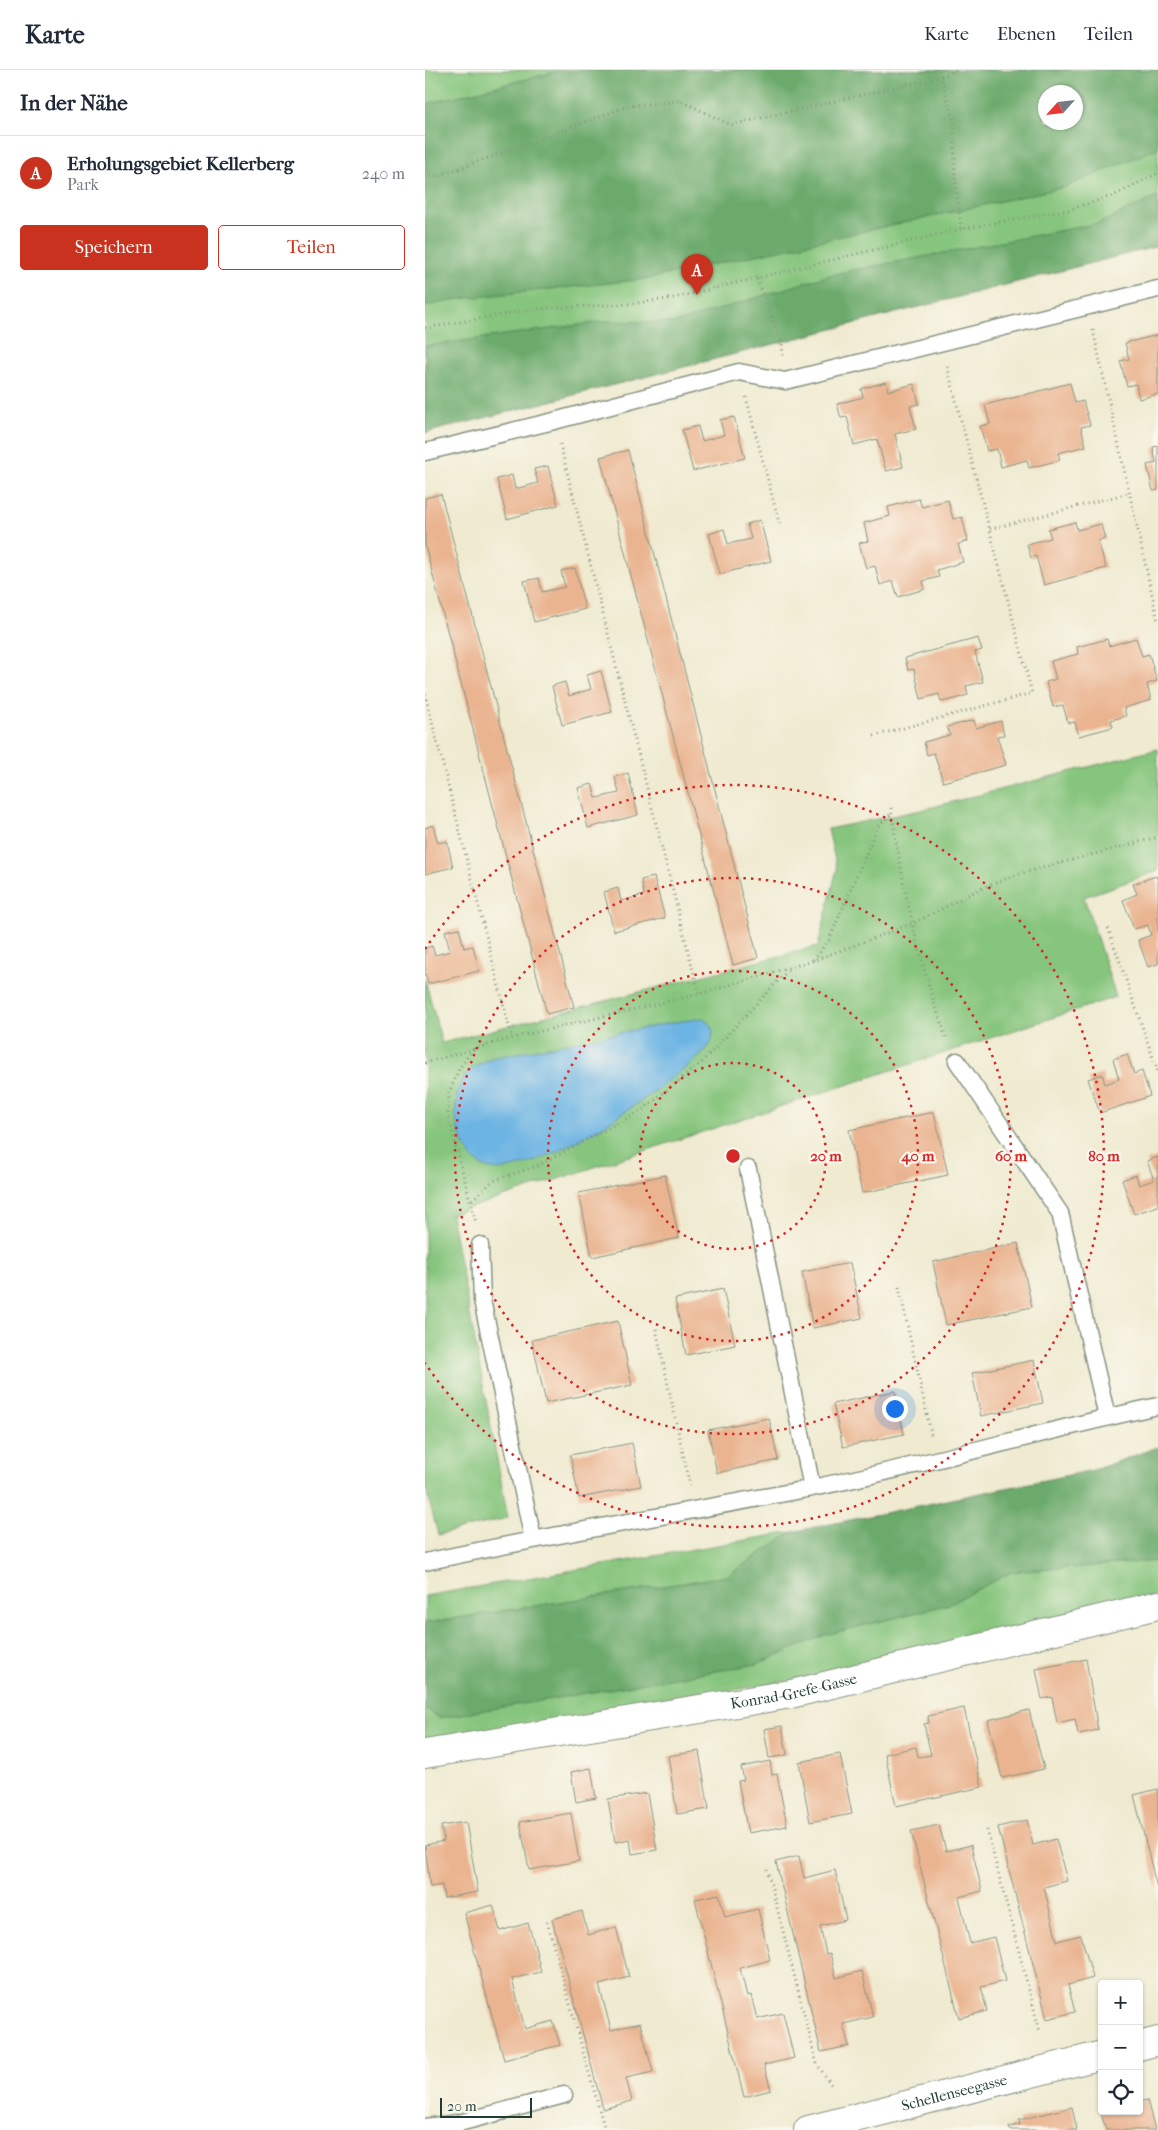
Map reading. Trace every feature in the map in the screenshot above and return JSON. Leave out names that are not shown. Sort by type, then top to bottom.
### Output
[{"type":"street","name":"Konrad-Grefe-Gasse","points":[[425,1754],[791,1694],[1158,1605]]},
{"type":"street","points":[[1143,2045],[1158,2042]]},
{"type":"street","name":"Schellenseegasse","points":[[808,2130],[1098,2057]]},
{"type":"lane","points":[[425,452],[554,422],[739,372],[785,382],[1088,308],[1158,289]]},
{"type":"lane","points":[[957,1061],[1060,1213],[1107,1417]]},
{"type":"lane","points":[[748,1169],[812,1488]]},
{"type":"lane","points":[[480,1244],[482,1300],[533,1539]]},
{"type":"lane","points":[[425,1562],[695,1508],[812,1488],[937,1461],[1107,1417],[1158,1406]]},
{"type":"lane","points":[[425,2127],[459,2123],[564,2095]]},
{"type":"path","points":[[939,70],[954,121],[955,176],[961,229]]},
{"type":"path","points":[[425,177],[439,176],[628,106],[681,101],[731,126],[940,77],[957,70]]},
{"type":"path","points":[[425,328],[535,308],[628,304],[669,299],[961,229],[1068,210],[1115,195],[1158,173]]},
{"type":"path","points":[[757,279],[782,343],[785,382]]},
{"type":"path","points":[[1088,308],[1158,621]]},
{"type":"path","points":[[875,736],[1032,693],[941,344]]},
{"type":"path","points":[[739,372],[780,526]]},
{"type":"path","points":[[554,422],[699,994]]},
{"type":"path","points":[[990,530],[1129,494]]},
{"type":"path","points":[[425,694],[512,1038]]},
{"type":"path","points":[[812,961],[829,940],[878,826],[892,810],[896,843],[932,1000],[957,1061]]},
{"type":"path","points":[[425,1063],[512,1038],[699,994],[812,961],[914,923],[978,890],[1015,875],[1158,837]]},
{"type":"path","points":[[1108,928],[1158,1072]]},
{"type":"path","points":[[472,1200],[493,1181],[539,1165],[641,1111],[702,1062],[790,967]]},
{"type":"path","points":[[474,1049],[459,1069],[449,1093],[448,1116],[472,1200],[480,1244]]},
{"type":"path","points":[[899,1287],[937,1461]]},
{"type":"path","points":[[656,1329],[695,1508]]},
{"type":"path","points":[[987,1830],[1040,2032]]},
{"type":"path","points":[[767,1869],[817,2064],[832,2086]]},
{"type":"path","points":[[547,1922],[605,2130]]},
{"type":"green space","points":[[425,70],[1158,70],[1158,246],[425,433]]},
{"type":"green space","points":[[563,70],[1158,70],[1158,148],[1065,187],[647,279],[467,298],[425,306],[425,104]]},
{"type":"green space","points":[[1158,196],[1158,246],[425,433],[425,346],[607,321],[675,323],[833,274],[1100,223]]},
{"type":"green space","points":[[1158,749],[1158,871],[1084,897],[1116,997],[451,1214],[508,1518],[438,1535],[425,1484],[425,979],[442,1043],[818,946],[837,869],[828,829],[921,810]]},
{"type":"green space","points":[[1158,1447],[1158,1595],[833,1673],[425,1744],[425,1596],[792,1532],[1094,1470]]},
{"type":"green space","points":[[1158,1447],[1158,1561],[1012,1572],[947,1605],[825,1635],[757,1664],[439,1718],[425,1708],[425,1623],[727,1576],[792,1532],[1094,1470]]},
{"type":"water","points":[[704,1018],[713,1028],[712,1039],[705,1051],[632,1107],[581,1139],[554,1153],[505,1169],[484,1167],[468,1151],[461,1137],[457,1122],[457,1095],[466,1075],[484,1062],[492,1058]]},
{"type":"building","points":[[1158,335],[1158,394],[1139,399],[1136,384],[1127,386],[1120,361],[1129,359],[1125,343]]},
{"type":"building","points":[[886,382],[888,391],[914,384],[919,404],[910,406],[916,429],[895,434],[903,467],[886,471],[877,439],[854,445],[847,417],[841,418],[837,404],[863,397],[861,389]]},
{"type":"building","points":[[1070,383],[1075,403],[1083,401],[1090,425],[1081,427],[1086,446],[1058,453],[1060,460],[1029,468],[1027,460],[1001,467],[997,449],[987,451],[980,426],[990,424],[985,405]]},
{"type":"building","points":[[734,417],[745,458],[693,471],[682,430],[698,426],[702,441],[724,435],[720,420]]},
{"type":"building","points":[[1158,446],[1158,490],[1153,491],[1147,465],[1156,463],[1153,447]]},
{"type":"building","points":[[628,450],[758,958],[733,965],[600,457]]},
{"type":"building","points":[[548,466],[558,505],[507,519],[497,479],[512,475],[515,489],[538,483],[534,469]]},
{"type":"building","points":[[441,494],[574,1007],[547,1014],[425,545],[425,498]]},
{"type":"building","points":[[919,499],[922,507],[948,500],[953,519],[962,517],[968,541],[958,544],[963,562],[937,570],[939,577],[923,581],[925,589],[898,597],[893,581],[880,585],[875,566],[866,568],[859,543],[868,541],[864,523],[890,516],[888,507]]},
{"type":"building","points":[[760,520],[771,561],[720,574],[709,534],[724,529],[728,544],[751,539],[747,524]]},
{"type":"building","points":[[1075,522],[1077,530],[1101,524],[1105,539],[1098,541],[1106,568],[1044,585],[1036,556],[1031,558],[1027,544],[1051,538],[1048,529]]},
{"type":"building","points":[[575,568],[585,609],[534,622],[524,581],[539,578],[542,592],[565,587],[561,571]]},
{"type":"building","points":[[978,638],[982,650],[975,652],[983,682],[966,686],[968,695],[955,699],[941,702],[939,694],[921,699],[914,669],[908,670],[905,658]]},
{"type":"building","points":[[1136,638],[1142,656],[1149,654],[1157,681],[1147,684],[1151,700],[1124,708],[1126,716],[1111,720],[1113,727],[1079,736],[1075,722],[1068,723],[1063,705],[1053,707],[1046,682],[1056,679],[1051,661],[1078,654],[1077,647],[1107,639],[1109,646]]},
{"type":"building","points":[[601,671],[612,712],[562,725],[552,686],[565,682],[569,696],[591,689],[587,675]]},
{"type":"building","points":[[974,720],[976,728],[1001,721],[1004,735],[997,736],[1006,765],[943,782],[934,753],[927,755],[924,742],[950,735],[947,727]]},
{"type":"building","points":[[628,773],[638,815],[588,828],[578,788],[592,784],[596,798],[619,793],[615,777]]},
{"type":"building","points":[[433,825],[438,843],[447,841],[453,867],[425,874],[425,828]]},
{"type":"building","points":[[1156,876],[1158,882],[1158,964],[1148,967],[1138,940],[1151,935],[1148,925],[1134,929],[1123,900],[1137,894],[1133,884]]},
{"type":"building","points":[[654,877],[665,918],[614,931],[604,892],[618,888],[621,901],[644,895],[641,880]]},
{"type":"building","points":[[459,928],[464,948],[473,946],[479,971],[428,984],[425,973],[425,948],[432,946],[435,955],[450,951],[445,931]]},
{"type":"building","points":[[1127,1054],[1134,1074],[1142,1071],[1150,1096],[1100,1113],[1088,1079],[1102,1074],[1105,1084],[1119,1079],[1113,1059]]},
{"type":"building","points":[[934,1112],[948,1175],[862,1193],[849,1130]]},
{"type":"building","points":[[1158,1157],[1158,1206],[1134,1214],[1122,1180],[1136,1175],[1139,1185],[1154,1180],[1147,1161]]},
{"type":"building","points":[[665,1175],[679,1238],[592,1257],[579,1193]]},
{"type":"building","points":[[1018,1243],[1032,1307],[946,1325],[933,1262]]},
{"type":"building","points":[[850,1263],[862,1318],[813,1328],[802,1272]]},
{"type":"building","points":[[723,1289],[735,1345],[686,1355],[675,1299]]},
{"type":"building","points":[[618,1321],[632,1385],[546,1403],[532,1340]]},
{"type":"building","points":[[1034,1360],[1043,1403],[981,1416],[972,1373]]},
{"type":"building","points":[[895,1391],[904,1434],[843,1447],[833,1404]]},
{"type":"building","points":[[769,1418],[778,1460],[717,1473],[708,1430]]},
{"type":"building","points":[[632,1443],[641,1486],[579,1498],[570,1455]]},
{"type":"building","points":[[1086,1659],[1098,1730],[1078,1734],[1075,1719],[1057,1723],[1052,1697],[1042,1699],[1036,1669]]},
{"type":"building","points":[[964,1708],[982,1787],[896,1806],[885,1754],[916,1747],[918,1757],[931,1755],[924,1724],[929,1723],[928,1716]]},
{"type":"building","points":[[1029,1710],[1044,1769],[1002,1778],[988,1720]]},
{"type":"building","points":[[782,1726],[787,1755],[769,1758],[764,1729]]},
{"type":"building","points":[[699,1751],[709,1809],[677,1814],[668,1756]]},
{"type":"building","points":[[840,1754],[852,1814],[810,1822],[799,1762]]},
{"type":"building","points":[[770,1761],[772,1775],[777,1774],[787,1826],[748,1833],[738,1781],[744,1780],[741,1767]]},
{"type":"building","points":[[591,1768],[596,1798],[576,1802],[571,1772]]},
{"type":"building","points":[[1158,1789],[1158,1888],[1157,1888],[1134,1795]]},
{"type":"building","points":[[647,1793],[657,1850],[632,1854],[630,1839],[615,1842],[608,1799]]},
{"type":"building","points":[[571,1813],[579,1861],[529,1870],[520,1822]]},
{"type":"building","points":[[1027,1820],[1033,1845],[1056,1839],[1067,1881],[1044,1887],[1057,1941],[1081,1935],[1093,1978],[1068,1985],[1075,2012],[1047,2019],[998,1827]]},
{"type":"building","points":[[466,1822],[478,1892],[444,1898],[442,1885],[430,1887],[425,1845],[444,1841],[441,1826]]},
{"type":"building","points":[[939,1825],[946,1851],[971,1845],[982,1891],[959,1897],[970,1943],[994,1937],[1005,1981],[981,1987],[987,2011],[959,2018],[911,1831]]},
{"type":"building","points":[[799,1856],[804,1878],[835,1870],[846,1920],[820,1926],[826,1954],[830,1953],[836,1978],[862,1971],[873,2017],[843,2024],[849,2046],[821,2052],[776,1862]]},
{"type":"building","points":[[719,1894],[725,1917],[758,1909],[770,1960],[740,1968],[747,1996],[751,1995],[757,2019],[783,2013],[794,2058],[764,2065],[771,2090],[744,2097],[695,1899]]},
{"type":"building","points":[[493,1905],[500,1931],[528,1923],[535,1947],[541,1972],[512,1979],[525,2029],[553,2021],[560,2045],[504,2060],[464,1913]]},
{"type":"building","points":[[582,1911],[588,1935],[616,1927],[629,1977],[599,1985],[611,2030],[640,2023],[653,2072],[626,2078],[632,2101],[603,2109],[552,1919]]},
{"type":"building","points":[[1147,2100],[1155,2130],[1106,2130],[1102,2115],[1143,2115],[1143,2101]]},
{"type":"building","points":[[1072,2107],[1077,2130],[1010,2130],[1009,2127],[1020,2125],[1019,2120]]},
{"type":"place","name":"Erholungsgebiet Kellerberg","points":[[697,295]]}]
